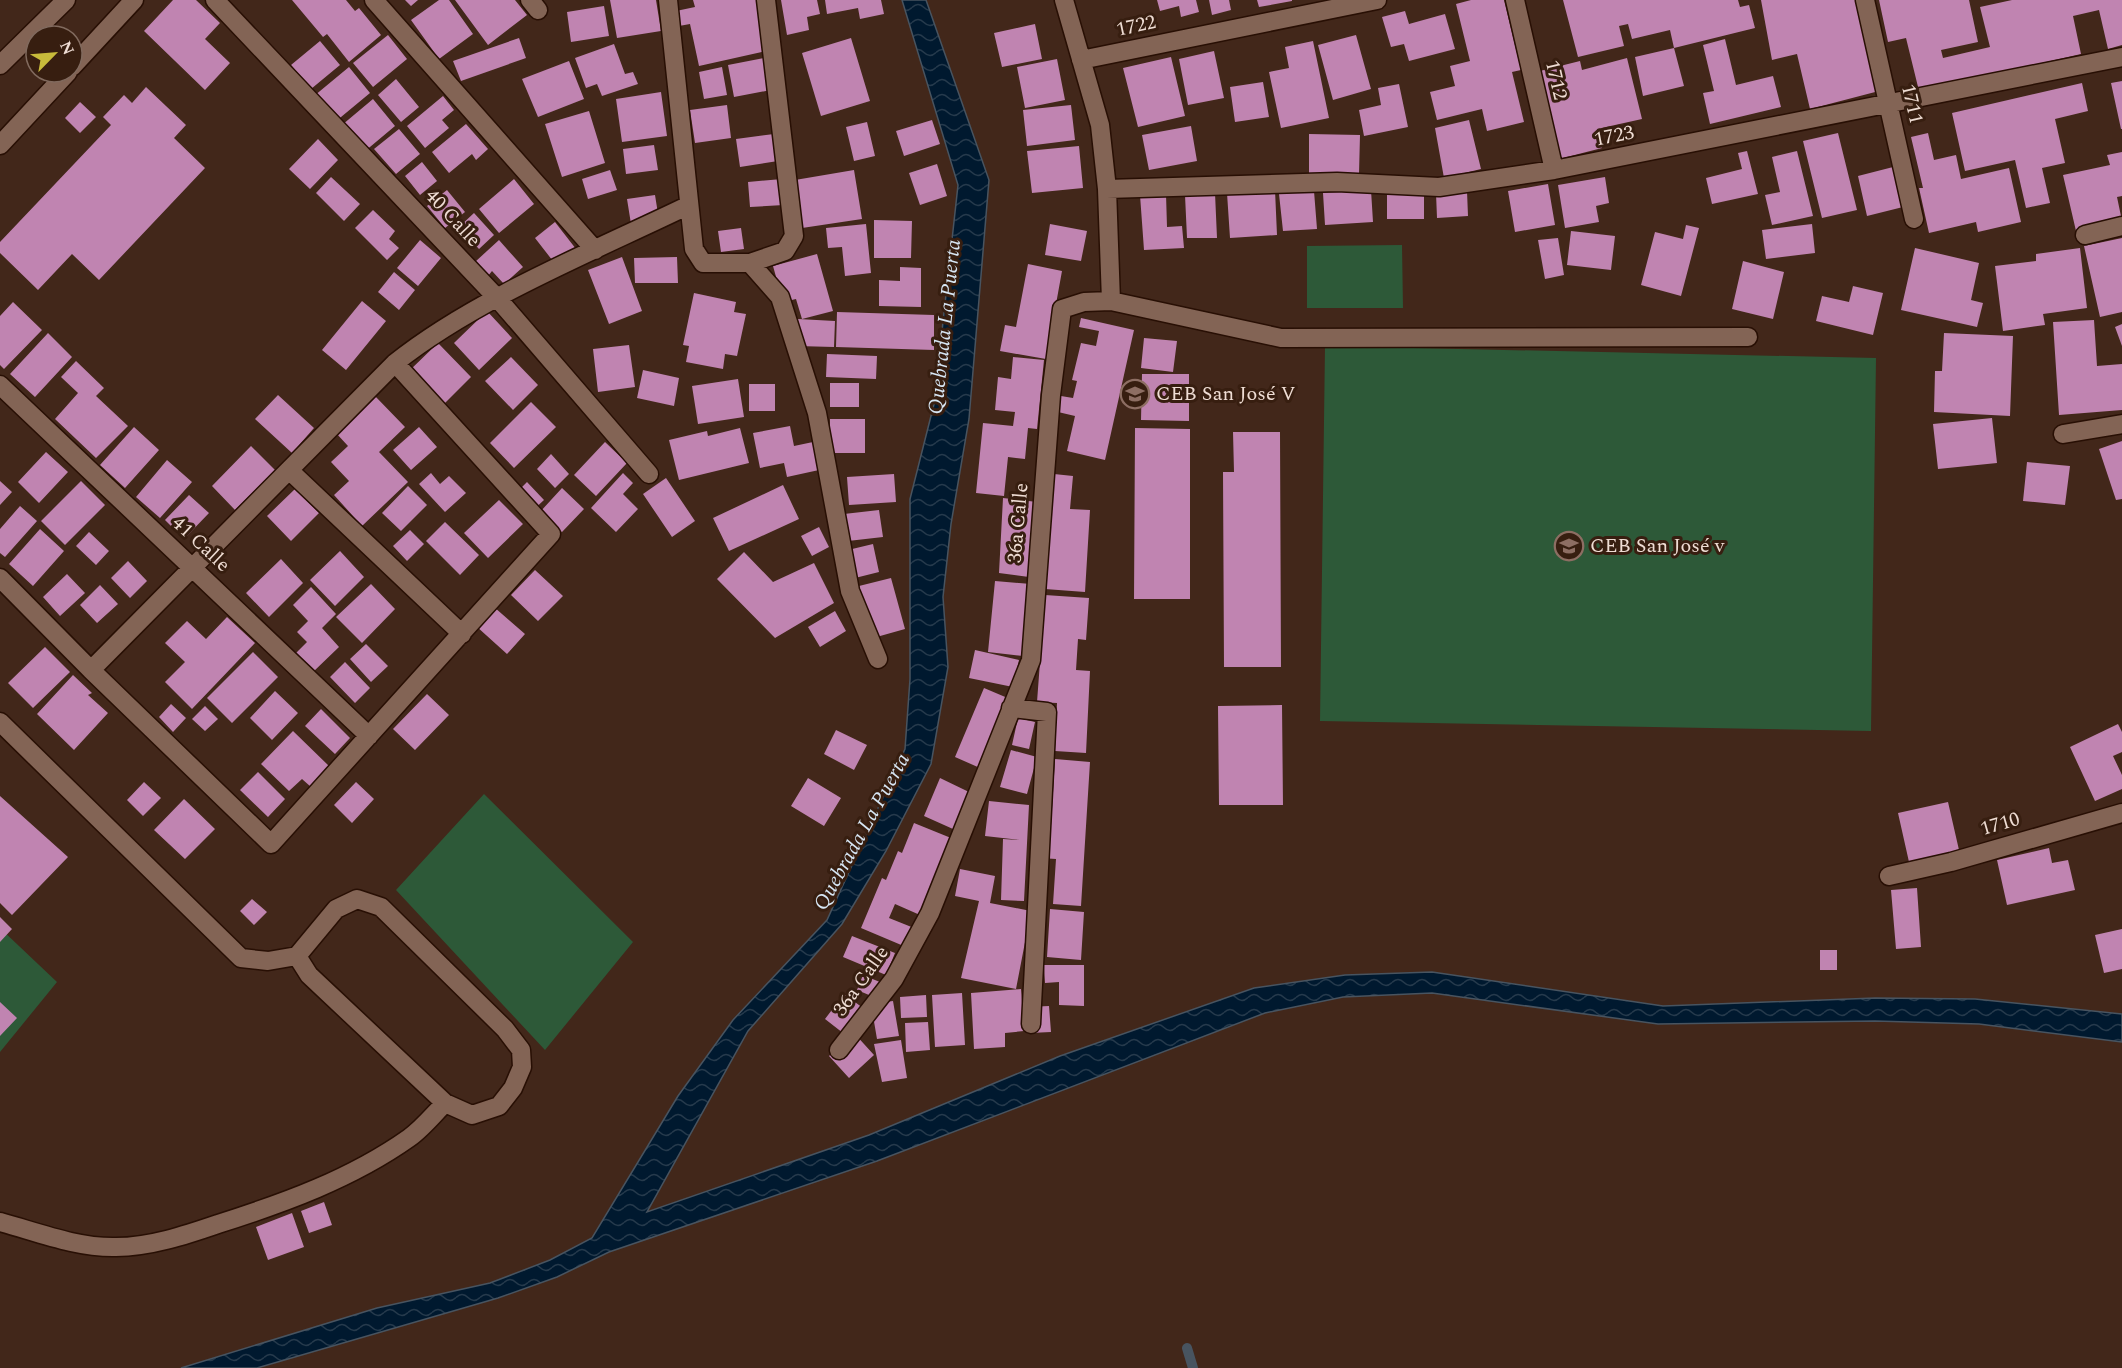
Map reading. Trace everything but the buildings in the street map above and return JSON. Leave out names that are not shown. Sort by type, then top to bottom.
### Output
[{"type":"street","points":[[0,65],[66,0]]},
{"type":"street","points":[[84,54],[134,0]]},
{"type":"street","name":"40 Calle","points":[[216,0],[498,298],[649,474]]},
{"type":"street","points":[[374,0],[595,250]]},
{"type":"street","points":[[668,0],[687,206],[694,249],[703,263],[750,263],[785,251],[794,237],[766,0]]},
{"type":"street","points":[[1064,0],[1100,125],[1107,189],[1111,301],[1281,338],[1748,337]]},
{"type":"street","name":"1722","points":[[1082,60],[1377,0]]},
{"type":"street","name":"1712","points":[[1515,0],[1554,170]]},
{"type":"street","name":"1711","points":[[1865,0],[1914,219]]},
{"type":"street","name":"1723","points":[[1107,189],[1337,182],[1439,187],[1554,170],[2122,57]]},
{"type":"street","points":[[0,146],[57,84]]},
{"type":"street","points":[[91,670],[395,363],[416,346],[498,298],[687,206]]},
{"type":"street","points":[[2085,235],[2122,226]]},
{"type":"street","points":[[750,263],[780,297],[817,413],[850,591],[878,659]]},
{"type":"street","name":"36a Calle","points":[[839,1050],[894,979],[930,913],[1031,660],[1051,395],[1062,309],[1084,302],[1111,301]]},
{"type":"street","points":[[0,578],[91,670],[271,844],[551,534],[395,363]]},
{"type":"street","name":"41 Calle","points":[[0,386],[369,736]]},
{"type":"street","points":[[2063,434],[2122,424]]},
{"type":"street","points":[[290,471],[462,634]]},
{"type":"street","points":[[1011,708],[1047,711],[1031,1024]]},
{"type":"street","points":[[0,722],[241,957],[268,961],[297,956],[336,909],[357,899],[381,907],[497,1021],[521,1050],[522,1067],[513,1088],[499,1106],[472,1115],[445,1103],[309,975],[297,956]]},
{"type":"street","name":"1710","points":[[1889,876],[1951,862],[2122,813]]},
{"type":"street","points":[[0,1222],[86,1245],[113,1247],[136,1246],[196,1231],[277,1205],[350,1173],[411,1137],[445,1103]]},
{"type":"green space","points":[[1402,245],[1403,308],[1307,308],[1307,246]]},
{"type":"green space","points":[[1325,346],[1876,358],[1871,731],[1320,721]]},
{"type":"green space","points":[[484,794],[633,942],[545,1050],[396,890]]},
{"type":"green space","points":[[0,928],[57,982],[0,1052]]},
{"type":"water","name":"Quebrada La Puerta","points":[[902,0],[926,0],[989,180],[969,419],[951,524],[943,597],[948,667],[931,764],[886,851],[842,924],[748,1031],[647,1212],[869,1135],[1060,1056],[1254,988],[1345,975],[1432,972],[1663,1006],[1875,998],[1975,999],[2122,1014],[2122,1042],[1979,1024],[1875,1021],[1658,1024],[1432,993],[1343,997],[1265,1013],[877,1161],[609,1252],[557,1277],[498,1298],[257,1368],[181,1368],[377,1308],[490,1283],[550,1260],[592,1238],[678,1096],[733,1020],[827,920],[905,749],[910,679],[910,499],[934,404],[958,185]]},
{"type":"waterway","points":[[1187,1348],[1193,1368]]},
{"type":"place","name":"CEB San José V","points":[[1135,394]]},
{"type":"place","name":"CEB San José v","points":[[1569,546]]}]
